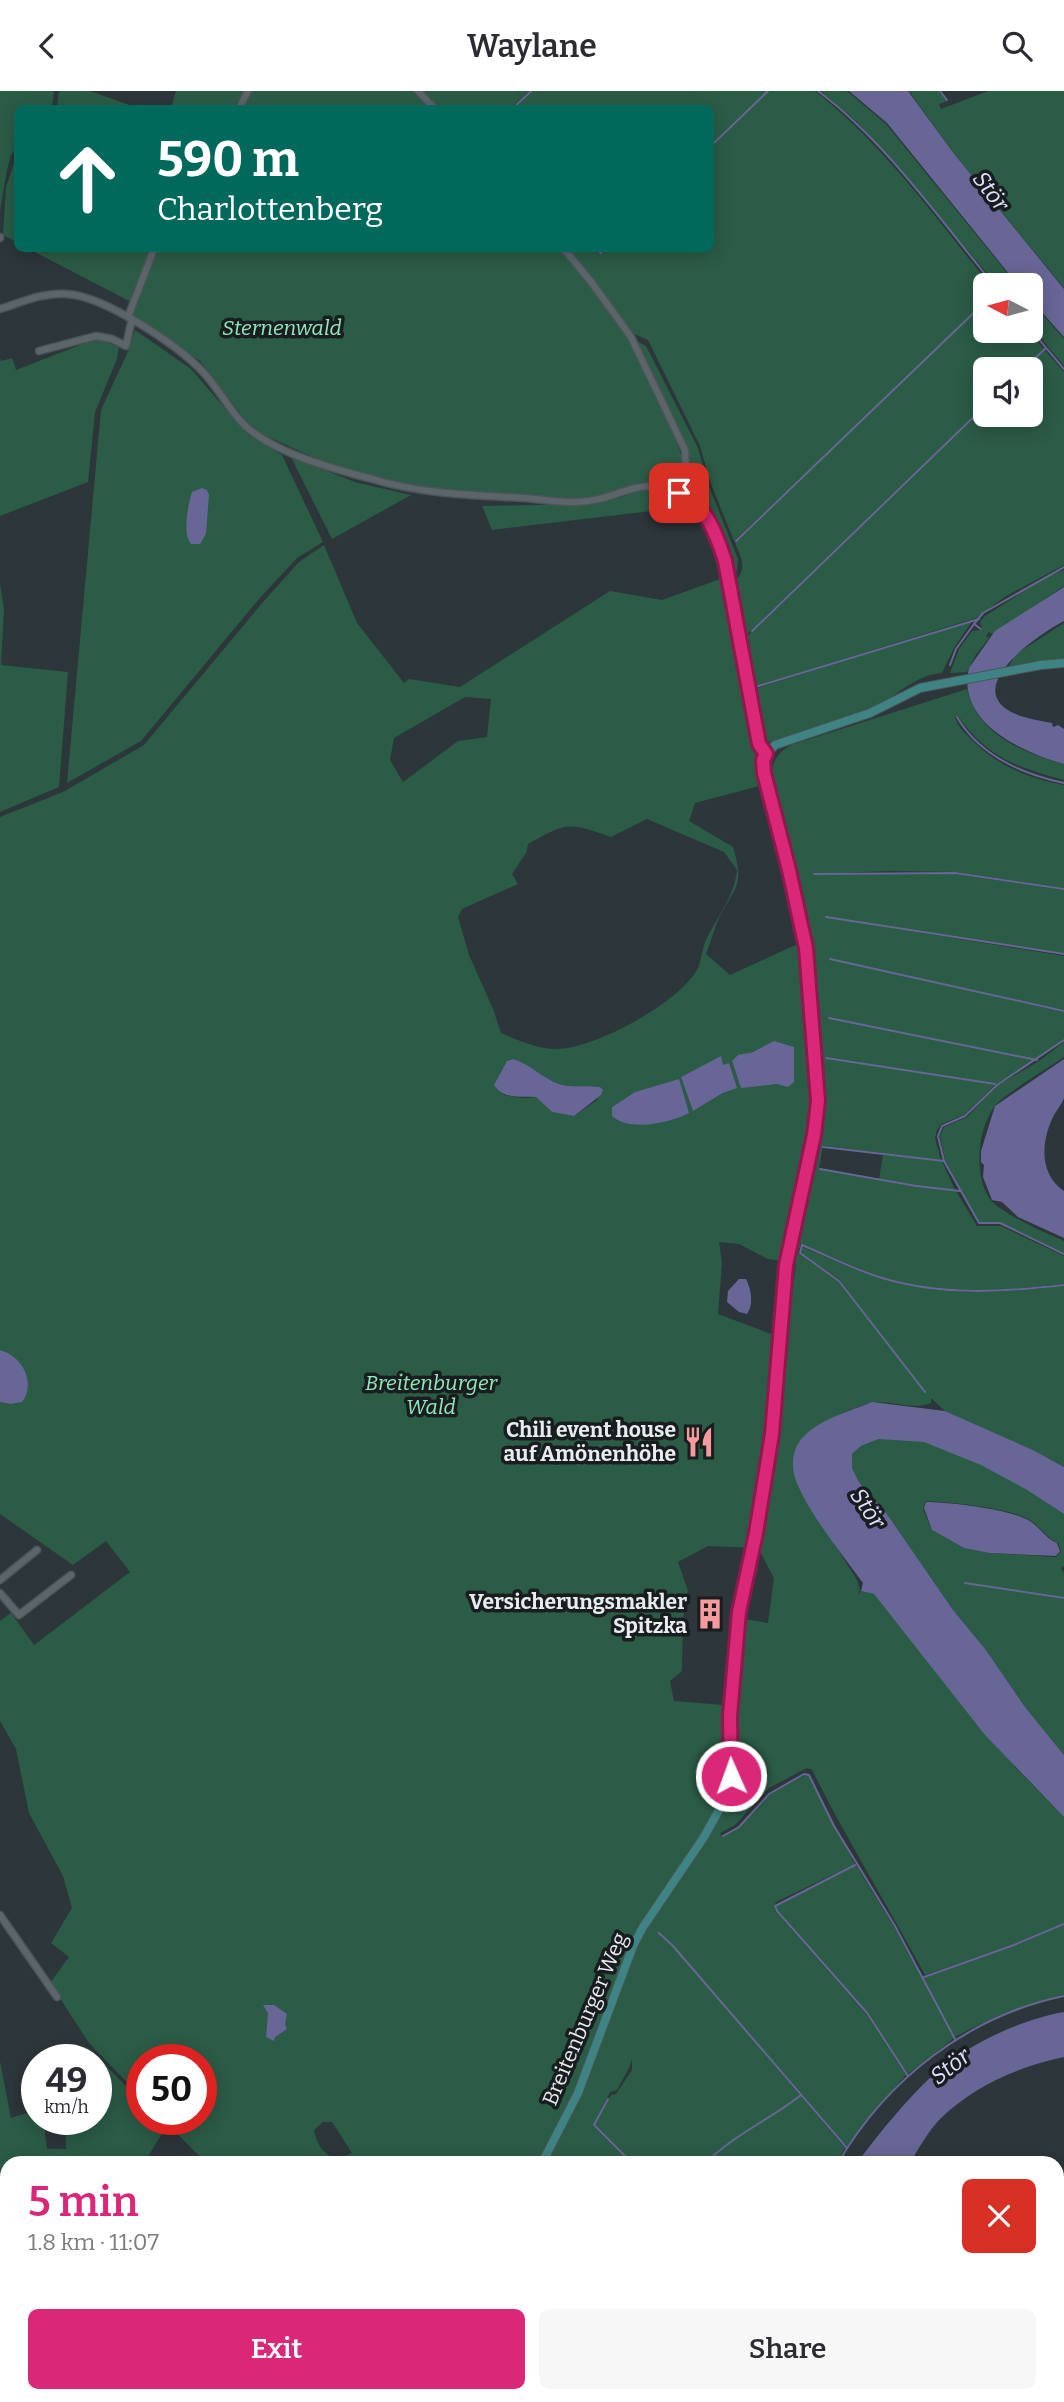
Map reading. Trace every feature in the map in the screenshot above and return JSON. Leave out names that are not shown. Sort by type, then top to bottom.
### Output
[{"type":"main road","points":[[766,754],[775,745],[870,713],[914,690],[1064,663]]},
{"type":"main road","name":"Breitenburger Weg","points":[[546,2156],[578,2093],[633,1946],[704,1837],[724,1801],[730,1784],[730,1716],[739,1612],[756,1533],[772,1434],[786,1265],[814,1135],[818,1101],[806,948],[779,826],[764,773],[763,760],[766,754]]},
{"type":"street","points":[[418,91],[431,105]]},
{"type":"street","points":[[39,351],[96,336],[113,339],[126,346],[130,318],[153,252]]},
{"type":"street","points":[[566,252],[631,338],[685,450],[686,469],[677,493]]},
{"type":"street","points":[[0,309],[41,296],[68,294],[92,300],[130,318],[192,362],[245,426],[263,440],[376,481],[438,493],[574,502],[597,501],[642,485],[653,485],[688,497],[718,537],[725,561],[759,744],[766,754]]},
{"type":"street","points":[[0,1580],[37,1550]]},
{"type":"street","points":[[0,1593],[19,1615],[71,1575]]},
{"type":"street","points":[[0,1916],[57,1997]]},
{"type":"green space","points":[[0,91],[54,91],[52,105],[14,105],[14,150],[7,170],[0,211]]},
{"type":"green space","points":[[59,91],[90,91],[130,105],[57,105]]},
{"type":"green space","points":[[176,91],[244,91],[236,105],[172,105]]},
{"type":"green space","points":[[251,91],[529,91],[514,105],[245,105]]},
{"type":"green space","name":"Sternenwald","points":[[531,91],[815,91],[886,158],[980,273],[973,273],[973,343],[1039,343],[1064,372],[1064,565],[1006,596],[976,618],[751,688],[743,640],[973,419],[973,427],[1043,427],[1043,357],[1036,357],[1042,351],[1036,357],[973,357],[973,417],[743,638],[733,583],[742,569],[735,543],[914,370],[734,541],[711,484],[700,446],[648,340],[628,328],[583,265],[578,269],[630,340],[678,445],[683,462],[674,488],[656,482],[641,482],[595,497],[574,499],[434,488],[376,478],[333,466],[264,435],[248,423],[200,361],[131,316],[157,252],[714,252],[714,145],[760,99],[714,143],[714,105],[516,105]]},
{"type":"green space","points":[[821,91],[847,91],[886,124],[1007,273],[987,273],[857,122]]},
{"type":"green space","points":[[909,91],[939,91],[947,101],[939,104],[941,109],[988,91],[1064,91],[1064,288],[955,155]]},
{"type":"green space","points":[[14,163],[14,240],[3,235],[6,187]]},
{"type":"green space","points":[[35,252],[150,252],[131,302]]},
{"type":"green space","points":[[1043,315],[1064,339],[1064,366],[1043,341]]},
{"type":"green space","points":[[135,330],[191,369],[247,434],[282,455],[323,542],[297,558],[259,599],[141,741],[67,783],[101,410]]},
{"type":"green space","points":[[93,340],[119,347],[117,359],[95,412],[88,482],[0,516],[0,358],[1,361],[12,358],[16,370]]},
{"type":"green space","points":[[635,340],[646,346],[698,448],[708,484],[738,559],[737,570],[731,576],[719,534],[703,509],[685,491],[689,470],[688,449]]},
{"type":"green space","points":[[291,457],[355,482],[411,495],[332,539]]},
{"type":"green space","points":[[647,489],[667,493],[677,508],[492,530],[482,506],[598,504]]},
{"type":"green space","name":"Breitenburger Wald","points":[[324,545],[357,623],[404,683],[409,679],[460,687],[610,591],[662,600],[723,578],[759,761],[783,830],[787,834],[772,774],[774,763],[791,745],[967,689],[972,705],[991,730],[1033,754],[1064,764],[1064,780],[1004,759],[980,742],[958,716],[955,717],[963,731],[975,743],[1005,765],[1027,775],[1064,785],[1064,888],[955,872],[813,874],[955,874],[1064,890],[1064,954],[829,918],[1064,956],[1064,1010],[845,962],[1064,1012],[1064,1039],[996,1084],[828,1058],[995,1085],[964,1115],[941,1124],[935,1138],[941,1160],[823,1146],[819,1169],[916,1187],[956,1191],[977,1226],[1001,1226],[1064,1256],[1064,1284],[995,1290],[926,1287],[881,1277],[801,1244],[798,1253],[838,1281],[883,1338],[839,1279],[801,1253],[802,1247],[872,1276],[927,1289],[995,1292],[1064,1286],[1064,1467],[1033,1450],[945,1411],[931,1398],[931,1403],[916,1406],[886,1402],[863,1405],[817,1427],[803,1437],[798,1486],[857,1580],[860,1590],[858,1595],[861,1591],[874,1594],[1016,1768],[1064,1817],[1064,1923],[1014,1944],[925,1975],[812,1770],[807,1768],[769,1788],[735,1825],[720,1833],[722,1837],[740,1827],[770,1794],[808,1775],[855,1864],[776,1902],[774,1906],[776,1912],[866,2014],[906,2075],[847,2146],[680,1954],[845,2148],[840,2156],[714,2156],[727,2145],[714,2156],[626,2156],[595,2125],[611,2095],[616,2094],[632,2070],[632,2059],[617,2090],[610,2092],[593,2126],[624,2156],[346,2156],[352,2153],[332,2122],[323,2122],[314,2130],[322,2149],[331,2156],[199,2156],[179,2135],[217,2135],[217,2044],[126,2044],[126,2081],[112,2067],[112,2044],[90,2044],[50,1983],[69,1957],[51,1943],[72,1908],[63,1876],[29,1813],[16,1749],[0,1721],[0,1621],[11,1613],[34,1645],[130,1572],[106,1541],[73,1565],[0,1514],[0,1402],[10,1404],[28,1381],[18,1361],[0,1350],[0,817],[63,792],[144,745],[299,562]],"holes":[[[465,697],[491,699],[487,737],[458,741],[403,782],[390,760],[394,738]],[[763,785],[781,844],[800,943],[730,975],[706,954],[718,921],[737,884],[738,869],[733,847],[689,821],[695,803]],[[647,819],[724,852],[737,870],[729,897],[705,942],[698,968],[689,981],[656,1009],[592,1041],[573,1047],[550,1049],[501,1033],[469,955],[458,917],[462,909],[518,884],[512,874],[526,853],[528,844],[551,832],[560,828],[576,827],[611,837]],[[794,1047],[793,1082],[788,1086],[777,1084],[741,1087],[732,1062],[753,1051]],[[513,1059],[559,1084],[600,1087],[597,1100],[574,1116],[552,1112],[536,1097],[504,1095],[497,1080],[509,1060]],[[729,1063],[732,1088],[693,1111],[681,1077],[701,1067],[723,1066]],[[679,1080],[635,1124],[616,1119],[612,1107],[635,1092]],[[719,1242],[739,1244],[768,1259],[796,1263],[787,1340],[718,1314],[722,1263]],[[708,1546],[758,1548],[774,1578],[768,1623],[744,1619],[736,1706],[674,1701],[670,1681],[682,1671],[683,1619],[688,1591],[678,1562]]]},
{"type":"green space","points":[[1064,570],[1064,586],[992,634],[989,632],[986,636],[989,638],[967,672],[950,673],[959,649],[972,631],[980,630],[980,622],[985,616],[1048,576]]},
{"type":"green space","points":[[0,583],[4,610],[1,665],[68,672],[59,787],[0,812]]},
{"type":"green space","points":[[973,620],[955,646],[942,673],[911,684],[853,718],[769,742],[763,739],[751,690]]},
{"type":"green space","points":[[1064,623],[1064,659],[1009,666],[1016,654]]},
{"type":"green space","points":[[1064,1042],[1064,1057],[994,1107],[981,1139],[980,1165],[985,1189],[995,1205],[1013,1217],[1064,1241],[1064,1253],[1001,1223],[979,1223],[945,1160],[940,1136],[944,1127],[967,1117],[998,1085],[1039,1061]]},
{"type":"green space","points":[[883,1155],[942,1161],[955,1190],[879,1179]]},
{"type":"green space","points":[[879,1439],[895,1439],[918,1440],[941,1446],[996,1471],[1064,1514],[1064,1566],[1061,1568],[1064,1573],[1064,1598],[968,1584],[1064,1599],[1064,1755],[953,1610],[887,1514],[859,1482],[852,1468],[852,1454],[861,1446]],"holes":[[[926,1501],[978,1506],[1019,1515],[1058,1543],[1061,1551],[1056,1557],[989,1553],[964,1548],[932,1530],[923,1509]]]},
{"type":"green space","points":[[856,1865],[894,1927],[954,2038],[908,2074],[867,2013],[775,1906]]},
{"type":"green space","points":[[1064,1925],[1064,1995],[1008,2012],[955,2037],[923,1978]]},
{"type":"green space","points":[[0,2061],[11,2118],[21,2115],[21,2135],[45,2135],[47,2149],[66,2149],[66,2135],[112,2135],[112,2072],[126,2086],[126,2135],[161,2135],[148,2156],[0,2156]]},
{"type":"water","points":[[849,91],[908,91],[955,155],[1064,289],[1064,337],[1043,313],[1043,273],[1008,273],[887,123]]},
{"type":"water","points":[[202,488],[207,490],[209,495],[206,534],[200,544],[191,544],[186,527],[189,504],[192,492]]},
{"type":"water","points":[[1064,587],[1064,621],[1041,635],[1013,658],[996,684],[996,697],[1010,711],[1064,729],[1064,764],[1029,752],[996,732],[982,719],[972,704],[968,687],[969,668],[995,631]]},
{"type":"water","points":[[774,1041],[794,1047],[794,1082],[788,1087],[777,1084],[741,1088],[732,1061],[738,1055],[753,1052]]},
{"type":"water","points":[[721,1056],[723,1065],[729,1063],[737,1088],[693,1111],[681,1077]]},
{"type":"water","points":[[513,1059],[559,1084],[600,1087],[603,1090],[601,1095],[574,1116],[552,1112],[536,1097],[507,1095],[494,1085],[507,1061]]},
{"type":"water","points":[[1064,1059],[1064,1098],[1049,1127],[1045,1157],[1050,1176],[1064,1191],[1064,1238],[1018,1217],[1002,1202],[992,1200],[983,1177],[981,1151],[995,1106]]},
{"type":"water","points":[[679,1079],[689,1113],[661,1123],[639,1125],[619,1121],[612,1116],[612,1107],[635,1092]]},
{"type":"water","points":[[739,1279],[746,1279],[750,1292],[751,1301],[747,1314],[739,1312],[727,1302],[728,1291]]},
{"type":"water","points":[[0,1350],[14,1357],[24,1370],[28,1386],[22,1402],[0,1402]]},
{"type":"water","name":"Stör","points":[[872,1402],[945,1411],[1033,1450],[1064,1467],[1064,1514],[981,1465],[924,1442],[879,1439],[861,1446],[852,1454],[852,1468],[859,1482],[887,1514],[953,1610],[1064,1755],[1064,1817],[985,1735],[874,1594],[861,1591],[863,1583],[824,1530],[798,1486],[793,1463],[794,1453],[801,1439],[828,1419]]},
{"type":"water","points":[[926,1502],[978,1507],[1019,1516],[1057,1543],[1060,1551],[1056,1556],[989,1553],[964,1548],[932,1530],[924,1508]]},
{"type":"water","points":[[263,2005],[274,2005],[287,2014],[287,2029],[275,2037],[274,2041],[266,2037],[268,2013]]},
{"type":"water","name":"Stör","points":[[1064,2012],[1064,2057],[1014,2072],[968,2096],[937,2123],[914,2156],[862,2156],[903,2105],[947,2063],[978,2043],[1048,2015]]},
{"type":"waterway","points":[[516,105],[531,91]]},
{"type":"waterway","points":[[714,143],[768,91]]},
{"type":"waterway","points":[[818,91],[843,111],[889,157],[984,273]]},
{"type":"waterway","points":[[940,91],[947,100]]},
{"type":"waterway","points":[[736,541],[973,314]]},
{"type":"waterway","points":[[1042,343],[1064,369]]},
{"type":"waterway","points":[[1037,357],[1046,348]]},
{"type":"waterway","points":[[752,631],[973,418]]},
{"type":"waterway","points":[[974,624],[983,613],[1064,567]]},
{"type":"waterway","points":[[752,688],[979,619]]},
{"type":"waterway","points":[[950,665],[956,649],[974,624],[981,629]]},
{"type":"waterway","points":[[957,717],[966,731],[990,753],[1018,768],[1064,783]]},
{"type":"waterway","points":[[814,874],[955,873],[1064,889]]},
{"type":"waterway","points":[[826,917],[1064,954]]},
{"type":"waterway","points":[[830,959],[1064,1011]]},
{"type":"waterway","points":[[829,1018],[1037,1060]]},
{"type":"waterway","points":[[1064,1040],[997,1085],[965,1116],[942,1126],[938,1136],[944,1161],[979,1223],[1000,1223],[1064,1254]]},
{"type":"waterway","points":[[826,1058],[995,1084]]},
{"type":"waterway","points":[[823,1147],[944,1161]]},
{"type":"waterway","points":[[820,1169],[960,1191]]},
{"type":"waterway","points":[[925,1392],[839,1281],[800,1253],[802,1245],[872,1275],[927,1288],[995,1291],[1064,1285]]},
{"type":"waterway","points":[[965,1583],[1064,1598]]},
{"type":"waterway","name":"Stör","points":[[723,1836],[739,1827],[769,1794],[804,1774],[809,1775],[834,1826],[895,1926],[955,2039]]},
{"type":"waterway","points":[[855,1865],[775,1906],[867,2013],[908,2076]]},
{"type":"waterway","points":[[924,1977],[1064,1924]]},
{"type":"waterway","points":[[659,1933],[847,2148]]},
{"type":"waterway","name":"Stör","points":[[843,2156],[880,2104],[933,2056],[963,2035],[995,2019],[1029,2005],[1064,1996]]},
{"type":"waterway","points":[[714,2156],[801,2095]]},
{"type":"waterway","points":[[608,2099],[594,2125],[625,2156]]},
{"type":"place","name":"Chili event house auf Amönenhöhe","points":[[699,1442]]},
{"type":"place","name":"Versicherungsmakler Spitzka","points":[[710,1614]]},
{"type":"route","points":[[679,493],[688,497],[708,521],[718,537],[725,561],[759,744],[766,754],[763,760],[764,773],[806,948],[818,1101],[814,1135],[786,1265],[772,1434],[756,1533],[740,1604],[729,1728],[731,1776]]}]
